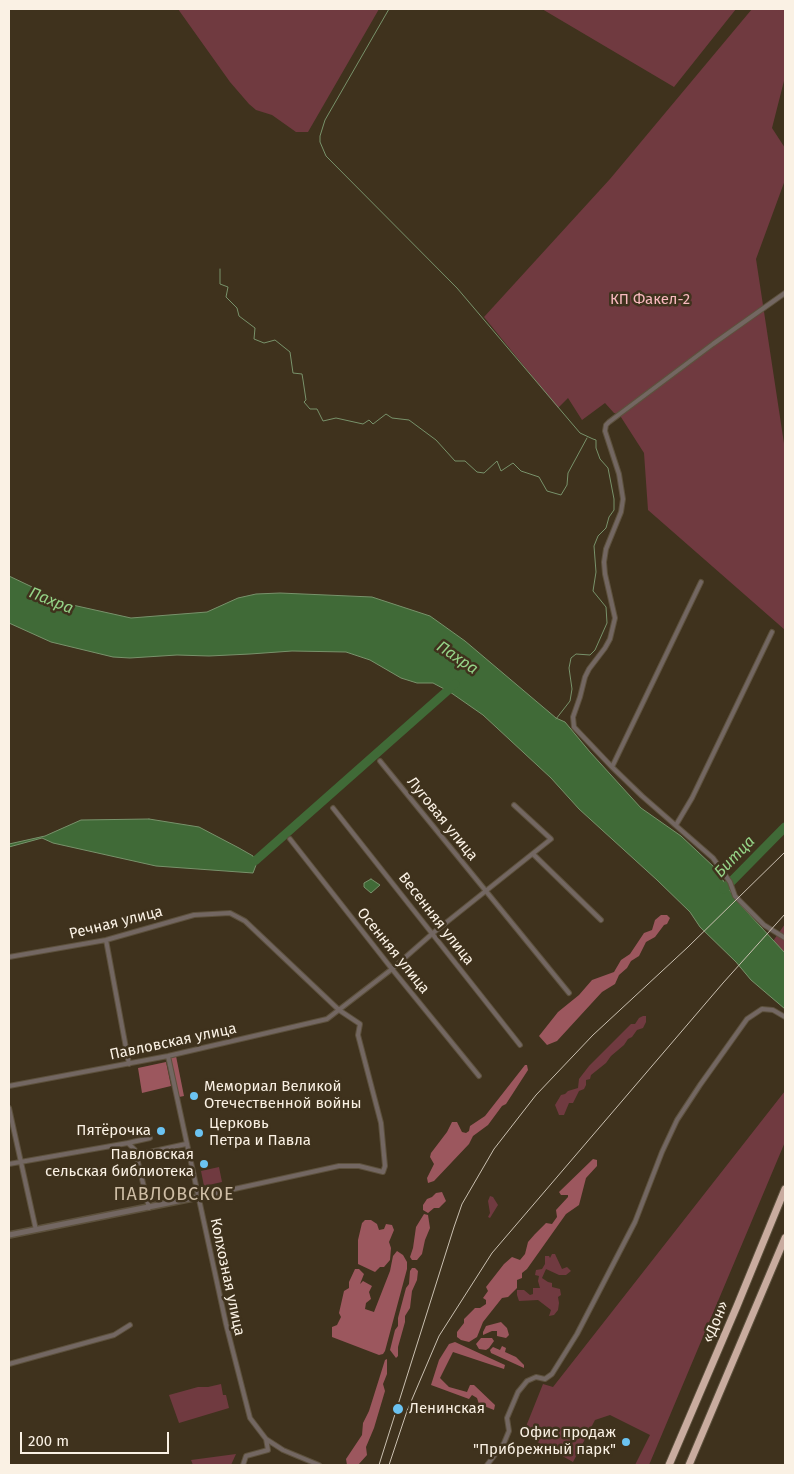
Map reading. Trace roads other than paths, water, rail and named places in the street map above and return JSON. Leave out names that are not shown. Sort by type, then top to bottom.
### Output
[{"type":"highway","name":"«Дон»","points":[[669,1465],[727,1332],[785,1189]]},
{"type":"highway","points":[[689,1465],[785,1238]]},
{"type":"street","points":[[785,293],[713,344],[606,425],[605,431],[619,474],[623,499],[621,512],[606,548],[604,562],[615,618],[606,648],[585,677],[573,717],[574,726],[612,767],[713,858],[730,882],[735,896],[764,925],[785,938]]},
{"type":"street","points":[[612,767],[700,582]]},
{"type":"street","points":[[676,825],[692,798],[772,632]]},
{"type":"street","name":"Луговая улица","points":[[380,761],[569,993]]},
{"type":"street","points":[[9,1235],[148,1208],[339,1166],[359,1166],[383,1172],[385,1166],[381,1123],[358,1035],[360,1024],[339,1010],[551,840],[514,805]]},
{"type":"street","name":"Весенняя улица","points":[[333,808],[520,1045]]},
{"type":"street","name":"Осенняя улица","points":[[290,839],[479,1076]]},
{"type":"street","points":[[533,854],[601,920]]},
{"type":"street","name":"Речная улица","points":[[9,957],[106,940],[194,915],[230,913],[245,921],[339,1010]]},
{"type":"street","points":[[106,940],[129,1064]]},
{"type":"street","points":[[486,1465],[504,1444],[509,1431],[508,1418],[518,1392],[527,1381],[536,1377],[546,1379],[552,1374],[577,1334],[635,1222],[662,1152],[677,1120],[700,1085],[747,1019],[762,1009],[773,1010],[785,1018]]},
{"type":"street","name":"Павловская улица","points":[[9,1086],[168,1056],[327,1019],[339,1010]]},
{"type":"street","name":"Колхозная улица","points":[[168,1056],[238,1378],[250,1418],[266,1439],[283,1450],[319,1465]]},
{"type":"street","points":[[9,1108],[36,1230]]},
{"type":"street","points":[[9,1164],[150,1138]]},
{"type":"street","points":[[128,1143],[135,1150],[148,1208]]},
{"type":"street","points":[[136,1155],[186,1144]]},
{"type":"street","points":[[9,1364],[114,1335],[130,1325]]},
{"type":"street","points":[[243,1465],[246,1456],[268,1450],[266,1439]]},
{"type":"water","name":"Пахра","points":[[9,576],[68,604],[131,618],[207,612],[238,598],[256,594],[280,593],[372,597],[430,616],[465,641],[556,718],[565,722],[641,808],[681,836],[714,867],[737,901],[785,953],[785,1009],[751,980],[736,962],[700,927],[690,912],[579,809],[551,778],[483,715],[450,692],[433,683],[417,683],[401,678],[370,660],[346,652],[292,651],[130,658],[113,657],[51,642],[9,623]]},
{"type":"water","points":[[149,819],[199,827],[253,856],[256,865],[253,873],[156,866],[53,843],[42,838],[9,847],[9,844],[45,836],[81,820]]},
{"type":"water","points":[[371,879],[380,885],[371,893],[364,887],[364,883]]},
{"type":"waterway","points":[[389,9],[325,120],[320,142],[326,156],[457,288],[580,433],[596,440],[596,448],[600,459],[608,468],[614,499],[614,510],[609,517],[606,528],[598,536],[594,546],[596,572],[593,591],[606,607],[607,623],[595,650],[590,655],[576,654],[571,658],[569,668],[572,689],[570,701],[556,719]]},
{"type":"waterway","points":[[220,269],[220,284],[228,287],[226,297],[237,308],[239,316],[255,328],[254,339],[264,343],[275,340],[290,352],[293,373],[302,374],[306,400],[304,402],[310,409],[317,409],[323,421],[336,418],[363,424],[369,420],[373,424],[386,414],[392,418],[409,420],[436,440],[455,461],[465,461],[477,472],[484,473],[497,461],[501,471],[513,463],[521,471],[539,477],[547,491],[561,495],[567,485],[568,473],[587,438]]},
{"type":"waterway","points":[[255,861],[455,684]]},
{"type":"waterway","name":"Битца","points":[[724,889],[785,827]]},
{"type":"railway","points":[[379,1465],[462,1204],[494,1149],[536,1095],[593,1035],[688,947],[785,852]]},
{"type":"railway","points":[[389,1465],[407,1411],[439,1336],[492,1253],[723,983],[785,914]]},
{"type":"place","name":"Мемориал Великой Отечественной войны","points":[[194,1096]]},
{"type":"place","name":"Пятёрочка","points":[[161,1131]]},
{"type":"place","name":"Церковь Петра и Павла","points":[[199,1133]]},
{"type":"place","name":"Павловская сельская библиотека","points":[[204,1164]]},
{"type":"place","name":"Ленинская","points":[[398,1409]]},
{"type":"place","name":"Офис продаж \"Прибрежный парк\"","points":[[626,1442]]},
{"type":"district","name":"ПАВЛОВСКОЕ","points":[[174,1195]]},
{"type":"park label","name":"КП Факел-2","points":[[650,300]]}]
